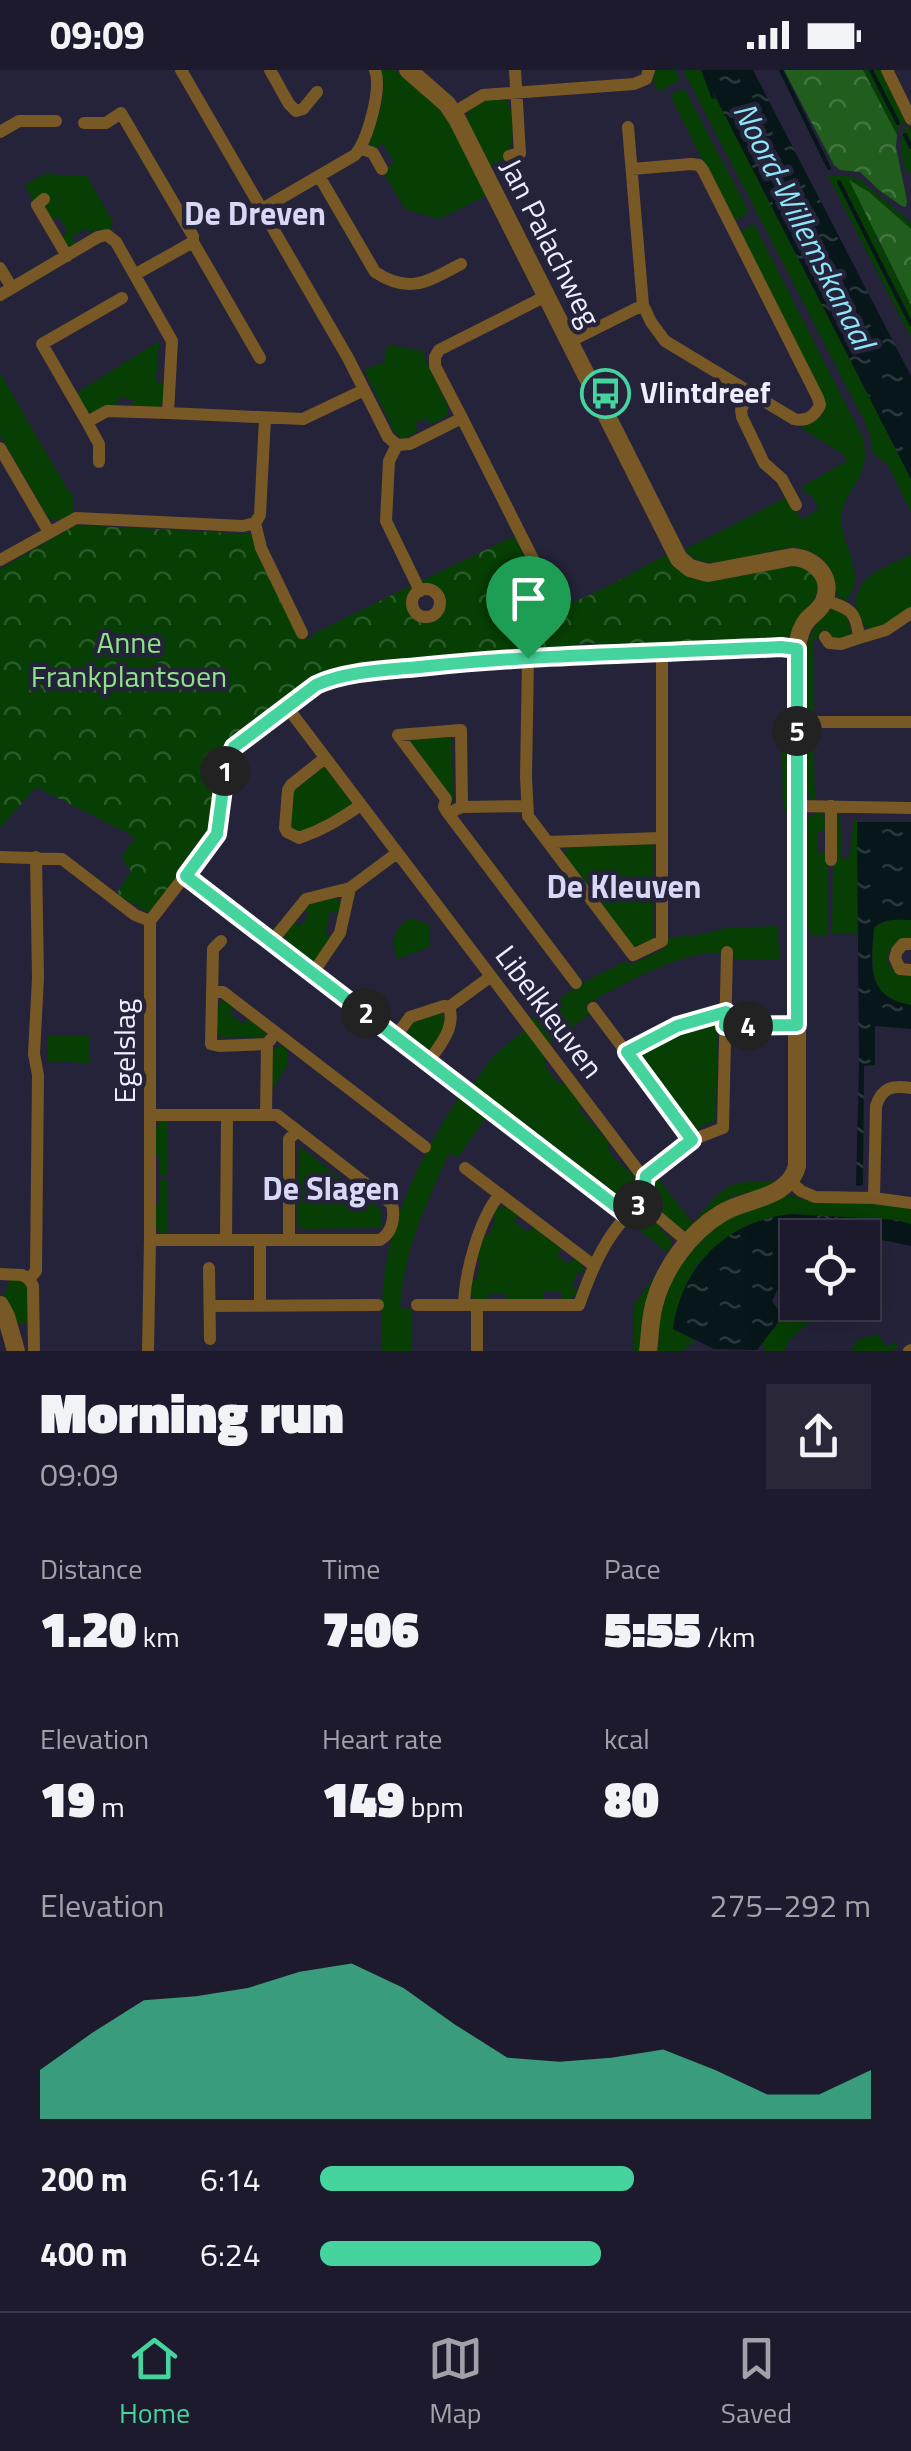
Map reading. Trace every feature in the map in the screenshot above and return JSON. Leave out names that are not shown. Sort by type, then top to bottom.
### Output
[{"type":"street","points":[[181,70],[388,437],[397,444],[410,444],[462,418]]},
{"type":"street","points":[[270,70],[296,111],[303,109],[317,92]]},
{"type":"street","points":[[262,209],[355,155],[376,96],[375,70]]},
{"type":"street","name":"Jan Palachweg","points":[[408,70],[454,113],[679,559],[690,568],[708,572],[805,558],[824,577],[825,600]]},
{"type":"street","points":[[515,70],[516,158]]},
{"type":"street","points":[[454,113],[476,97],[634,84],[646,79],[649,70]]},
{"type":"street","points":[[886,70],[911,119]]},
{"type":"street","points":[[84,123],[106,124],[121,112],[260,358]]},
{"type":"street","points":[[0,132],[20,121],[56,121]]},
{"type":"street","points":[[628,127],[643,305],[658,335],[800,420],[814,414],[820,406],[818,398],[703,170],[691,164],[632,169]]},
{"type":"street","points":[[360,148],[373,154],[382,169]]},
{"type":"street","points":[[319,176],[381,276],[420,285],[461,264]]},
{"type":"street","points":[[44,199],[37,205],[67,256]]},
{"type":"street","points":[[0,268],[6,291],[98,237],[107,235],[116,242],[172,341],[168,412]]},
{"type":"street","points":[[136,274],[193,242]]},
{"type":"street","points":[[538,578],[538,569],[436,366],[435,357],[439,350],[546,296]]},
{"type":"street","points":[[99,462],[99,444],[42,344],[122,298]]},
{"type":"street","points":[[569,342],[643,305]]},
{"type":"street","points":[[88,422],[107,411],[303,420],[364,390]]},
{"type":"street","points":[[749,392],[742,417],[764,463],[796,498]]},
{"type":"street","points":[[0,560],[76,518],[243,526],[255,523],[260,515],[265,418]]},
{"type":"street","points":[[397,444],[389,461],[386,521],[420,591]]},
{"type":"street","points":[[0,448],[49,532]]},
{"type":"street","points":[[255,523],[261,548],[302,633]]},
{"type":"street","points":[[648,1351],[659,1288],[689,1242],[721,1214],[781,1190],[791,1182],[797,1166],[798,638],[806,621],[825,600],[854,614],[859,638]]},
{"type":"street","points":[[825,636],[829,643],[841,644],[878,634],[911,613]]},
{"type":"street","points":[[0,857],[62,859],[135,916],[150,921],[217,834],[226,766],[234,747],[329,679],[528,658],[797,649]]},
{"type":"street","points":[[528,658],[528,816],[634,955],[662,941],[662,653]]},
{"type":"street","name":"Libelkleuven","points":[[287,706],[640,1174],[646,1176]]},
{"type":"street","points":[[797,722],[911,722]]},
{"type":"street","points":[[462,808],[461,730],[398,735],[446,799],[447,812],[576,984]]},
{"type":"street","points":[[326,758],[288,790],[285,828],[299,838],[332,825],[361,805]]},
{"type":"street","points":[[447,812],[527,806]]},
{"type":"street","points":[[797,806],[911,808]]},
{"type":"street","points":[[830,806],[831,860]]},
{"type":"street","points":[[548,842],[660,838]]},
{"type":"street","points":[[272,940],[306,899],[350,888],[397,853]]},
{"type":"street","points":[[29,1279],[36,1271],[36,857]]},
{"type":"street","points":[[186,876],[626,1214]]},
{"type":"street","points":[[313,973],[340,933],[350,888]]},
{"type":"street","name":"Egelslag","points":[[148,1351],[150,921]]},
{"type":"street","points":[[220,941],[214,949],[211,1044],[271,1038]]},
{"type":"street","points":[[911,944],[904,944],[895,958],[900,969],[911,970]]},
{"type":"street","points":[[417,1305],[579,1305],[593,1265],[626,1214],[642,1203],[646,1176],[692,1140],[723,1128],[726,952]]},
{"type":"street","points":[[396,1036],[410,1017],[449,1007],[490,977]]},
{"type":"street","points":[[214,992],[223,992],[271,1038],[426,1147]]},
{"type":"street","points":[[428,1062],[445,1038],[452,1017],[449,1007]]},
{"type":"street","points":[[593,1008],[692,1140]]},
{"type":"street","points":[[627,1052],[677,1026],[726,1019],[797,1025]]},
{"type":"street","points":[[266,1115],[271,1038]]},
{"type":"street","points":[[874,1198],[879,1096],[886,1088],[911,1088]]},
{"type":"street","points":[[150,1115],[277,1115],[392,1204],[394,1212],[390,1232],[380,1240],[150,1240]]},
{"type":"street","points":[[226,1240],[227,1115]]},
{"type":"street","points":[[289,1239],[289,1139],[297,1131]]},
{"type":"street","points":[[464,1168],[593,1265]]},
{"type":"street","points":[[791,1182],[815,1197],[911,1203]]},
{"type":"street","points":[[477,1351],[471,1305],[477,1239],[500,1194]]},
{"type":"street","points":[[642,1203],[689,1242]]},
{"type":"street","points":[[260,1240],[260,1305]]},
{"type":"street","points":[[210,1268],[210,1339]]},
{"type":"street","points":[[0,1274],[22,1275],[33,1286],[34,1351]]},
{"type":"street","points":[[0,1305],[16,1351]]},
{"type":"street","points":[[210,1306],[378,1305]]},
{"type":"green space","points":[[379,70],[395,70],[441,108],[486,196],[439,219],[405,209],[386,177],[386,170],[394,162],[383,144],[374,148],[369,144],[383,97]]},
{"type":"green space","points":[[656,70],[675,70],[680,80],[658,92],[653,80]]},
{"type":"green space","points":[[683,70],[701,70],[712,90],[911,479],[911,512],[888,465],[872,452],[862,416]]},
{"type":"green space","points":[[784,70],[863,70],[897,135],[906,207],[860,172],[840,170],[834,165]]},
{"type":"green space","points":[[863,70],[881,70],[906,121],[899,126],[897,135]]},
{"type":"green space","points":[[684,88],[749,212],[733,222],[670,95]]},
{"type":"green space","points":[[482,100],[506,100],[512,121],[508,152],[489,166],[466,120],[470,108]]},
{"type":"green space","points":[[908,125],[911,174],[906,171],[901,146]]},
{"type":"green space","points":[[44,174],[87,176],[113,222],[110,230],[90,233],[87,228],[72,237],[76,245],[67,246],[60,236],[68,232],[59,217],[51,221],[46,204],[33,201],[25,185]]},
{"type":"green space","points":[[847,175],[862,181],[911,223],[911,229],[869,192],[876,236],[911,305],[911,338],[828,176]]},
{"type":"green space","points":[[849,180],[911,229],[911,305]]},
{"type":"green space","points":[[754,224],[864,440],[863,467],[842,513],[855,582],[844,602],[826,564],[812,552],[780,549],[712,563],[684,550],[785,498],[802,520],[819,509],[810,494],[803,492],[803,486],[847,461],[843,454],[801,428],[825,410],[739,232]]},
{"type":"green space","points":[[159,341],[156,382],[166,383],[161,405],[132,407],[133,399],[118,398],[117,407],[85,411],[75,394]]},
{"type":"green space","points":[[387,345],[424,351],[448,407],[447,416],[430,425],[426,418],[415,423],[418,431],[408,437],[395,433],[364,370],[384,362]]},
{"type":"green space","points":[[0,373],[73,494],[73,514],[61,520],[49,519],[0,435]]},
{"type":"green space","name":"Anne Frankplantsoen","points":[[76,525],[252,534],[309,642],[313,634],[410,586],[413,593],[408,607],[414,616],[421,621],[435,620],[442,608],[441,599],[435,590],[422,588],[419,582],[514,536],[532,571],[518,583],[516,598],[520,606],[533,612],[587,596],[668,554],[678,568],[798,566],[810,572],[818,585],[791,636],[780,643],[736,643],[722,639],[707,644],[580,644],[576,649],[460,658],[456,654],[438,656],[434,661],[370,667],[367,664],[324,675],[231,739],[222,755],[214,826],[149,913],[116,894],[131,871],[121,858],[135,837],[36,787],[0,828],[0,569]]},
{"type":"green space","points":[[911,554],[911,607],[869,630],[857,612],[858,591],[871,575]]},
{"type":"green space","points":[[831,610],[847,617],[851,631],[838,639],[832,638],[828,630],[820,631],[820,637],[813,641],[813,716],[805,708],[806,654],[813,629]]},
{"type":"green space","points":[[781,709],[790,709],[786,728],[792,800],[787,812],[783,812]]},
{"type":"green space","points":[[813,730],[815,799],[805,792],[805,736]]},
{"type":"green space","points":[[452,734],[453,801],[408,737]]},
{"type":"green space","points":[[323,765],[353,804],[327,823],[297,833],[290,829],[293,791]]},
{"type":"green space","points":[[817,811],[822,812],[827,827],[818,832],[817,852],[827,853],[827,935],[810,935],[807,929],[806,824]]},
{"type":"green space","points":[[840,814],[842,859],[849,858],[857,820],[858,933],[832,934],[836,815]]},
{"type":"green space","points":[[653,841],[653,939],[632,948],[564,857],[568,844]]},
{"type":"green space","points":[[335,897],[341,903],[339,913],[330,912],[325,934],[333,937],[317,958],[306,960],[287,945],[285,934],[294,922],[300,926],[309,915],[304,910],[310,903]]},
{"type":"green space","points":[[410,918],[430,925],[429,947],[397,959],[395,936]]},
{"type":"green space","points":[[891,919],[911,920],[911,939],[893,946],[887,957],[894,970],[911,976],[911,1005],[886,995],[875,978],[874,929]]},
{"type":"green space","points":[[778,926],[779,959],[730,960],[725,954],[710,953],[673,962],[585,1005],[591,1013],[549,1044],[530,1019],[584,982],[626,961],[630,965],[664,949],[664,938],[727,928]]},
{"type":"green space","points":[[222,999],[234,1007],[229,1013],[243,1024],[249,1018],[265,1032],[263,1038],[220,1038],[217,1018]]},
{"type":"green space","points":[[440,1012],[445,1024],[432,1048],[424,1050],[406,1036],[412,1023]]},
{"type":"green space","points":[[718,1019],[716,1120],[693,1131],[642,1062],[642,1056],[665,1037]]},
{"type":"green space","points":[[525,1030],[546,1059],[545,1066],[558,1083],[565,1083],[581,1105],[580,1110],[609,1143],[608,1149],[636,1180],[639,1195],[632,1203],[623,1204],[598,1179],[592,1180],[557,1148],[552,1150],[530,1132],[530,1127],[471,1087],[494,1055]]},
{"type":"green space","points":[[48,1035],[90,1036],[89,1063],[48,1061]]},
{"type":"green space","points":[[281,1045],[287,1049],[288,1064],[271,1091],[272,1050]]},
{"type":"green space","points":[[460,1095],[487,1116],[457,1158],[449,1153],[411,1247],[400,1308],[411,1309],[411,1351],[381,1351],[384,1276],[397,1220],[425,1155]]},
{"type":"green space","points":[[167,1119],[167,1176],[160,1176],[155,1130],[160,1121]]},
{"type":"green space","points":[[299,1146],[381,1210],[381,1228],[301,1229],[297,1219]]},
{"type":"green space","points":[[655,1175],[693,1223],[730,1186],[782,1181],[730,1199],[689,1230],[680,1229],[654,1205],[650,1197]]},
{"type":"green space","points":[[160,1179],[167,1179],[167,1235],[156,1228]]},
{"type":"green space","points":[[788,1195],[809,1201],[879,1201],[911,1208],[911,1224],[791,1214],[753,1223],[733,1233],[697,1264],[673,1329],[695,1340],[683,1351],[658,1351],[660,1305],[685,1254],[721,1221]]},
{"type":"green space","points":[[504,1206],[519,1215],[514,1221],[527,1232],[533,1227],[561,1248],[557,1255],[569,1264],[574,1258],[581,1263],[584,1274],[577,1272],[572,1286],[578,1289],[572,1298],[562,1300],[561,1292],[544,1292],[543,1300],[506,1300],[506,1293],[489,1293],[488,1300],[483,1300],[470,1294],[472,1281],[477,1278],[482,1237],[489,1235],[495,1220],[493,1214]]},
{"type":"green space","points":[[636,1214],[645,1214],[662,1226],[659,1229],[672,1245],[667,1252],[629,1222]]},
{"type":"green space","points":[[667,1259],[641,1351],[633,1351],[634,1305]]},
{"type":"green space","points":[[19,1279],[28,1286],[30,1324],[16,1324],[16,1314],[11,1314],[3,1296],[10,1280]]},
{"type":"green space","points":[[812,1320],[791,1338],[784,1351],[765,1351],[762,1343],[779,1321]]},
{"type":"green space","points":[[879,1336],[887,1347],[895,1342],[898,1347],[891,1351],[851,1351],[856,1341]]},
{"type":"water","name":"Noord-Willemskanaal","points":[[701,70],[753,70],[911,376],[911,479],[712,90],[712,99]]},
{"type":"water","points":[[857,822],[911,822],[911,920],[886,921],[874,928],[872,955],[879,987],[896,1001],[911,1005],[911,1029],[875,1026],[875,1065],[864,1066],[863,1185],[856,1186],[859,1065]]},
{"type":"water","points":[[791,1214],[896,1220],[911,1224],[911,1246],[880,1240],[880,1220],[780,1220],[780,1287],[772,1301],[780,1312],[780,1320],[757,1350],[714,1349],[673,1329],[686,1285],[711,1250],[747,1226]]},
{"type":"waterway","points":[[781,70],[829,168]]},
{"type":"waterway","points":[[871,70],[898,123]]},
{"type":"waterway","points":[[905,135],[911,147]]},
{"type":"waterway","points":[[839,182],[911,324]]},
{"type":"place","name":"Vlintdreef","points":[[605,393]]},
{"type":"district","name":"De Dreven","points":[[255,214]]},
{"type":"district","name":"De Kleuven","points":[[624,887]]},
{"type":"district","name":"De Slagen","points":[[331,1189]]},
{"type":"route","points":[[797,649],[797,1025],[725,1026],[726,1012],[677,1026],[627,1052],[692,1140],[646,1176],[642,1203],[626,1214],[186,876],[217,834],[226,766],[234,747],[316,685],[329,679],[382,671],[528,658],[797,649]]}]
